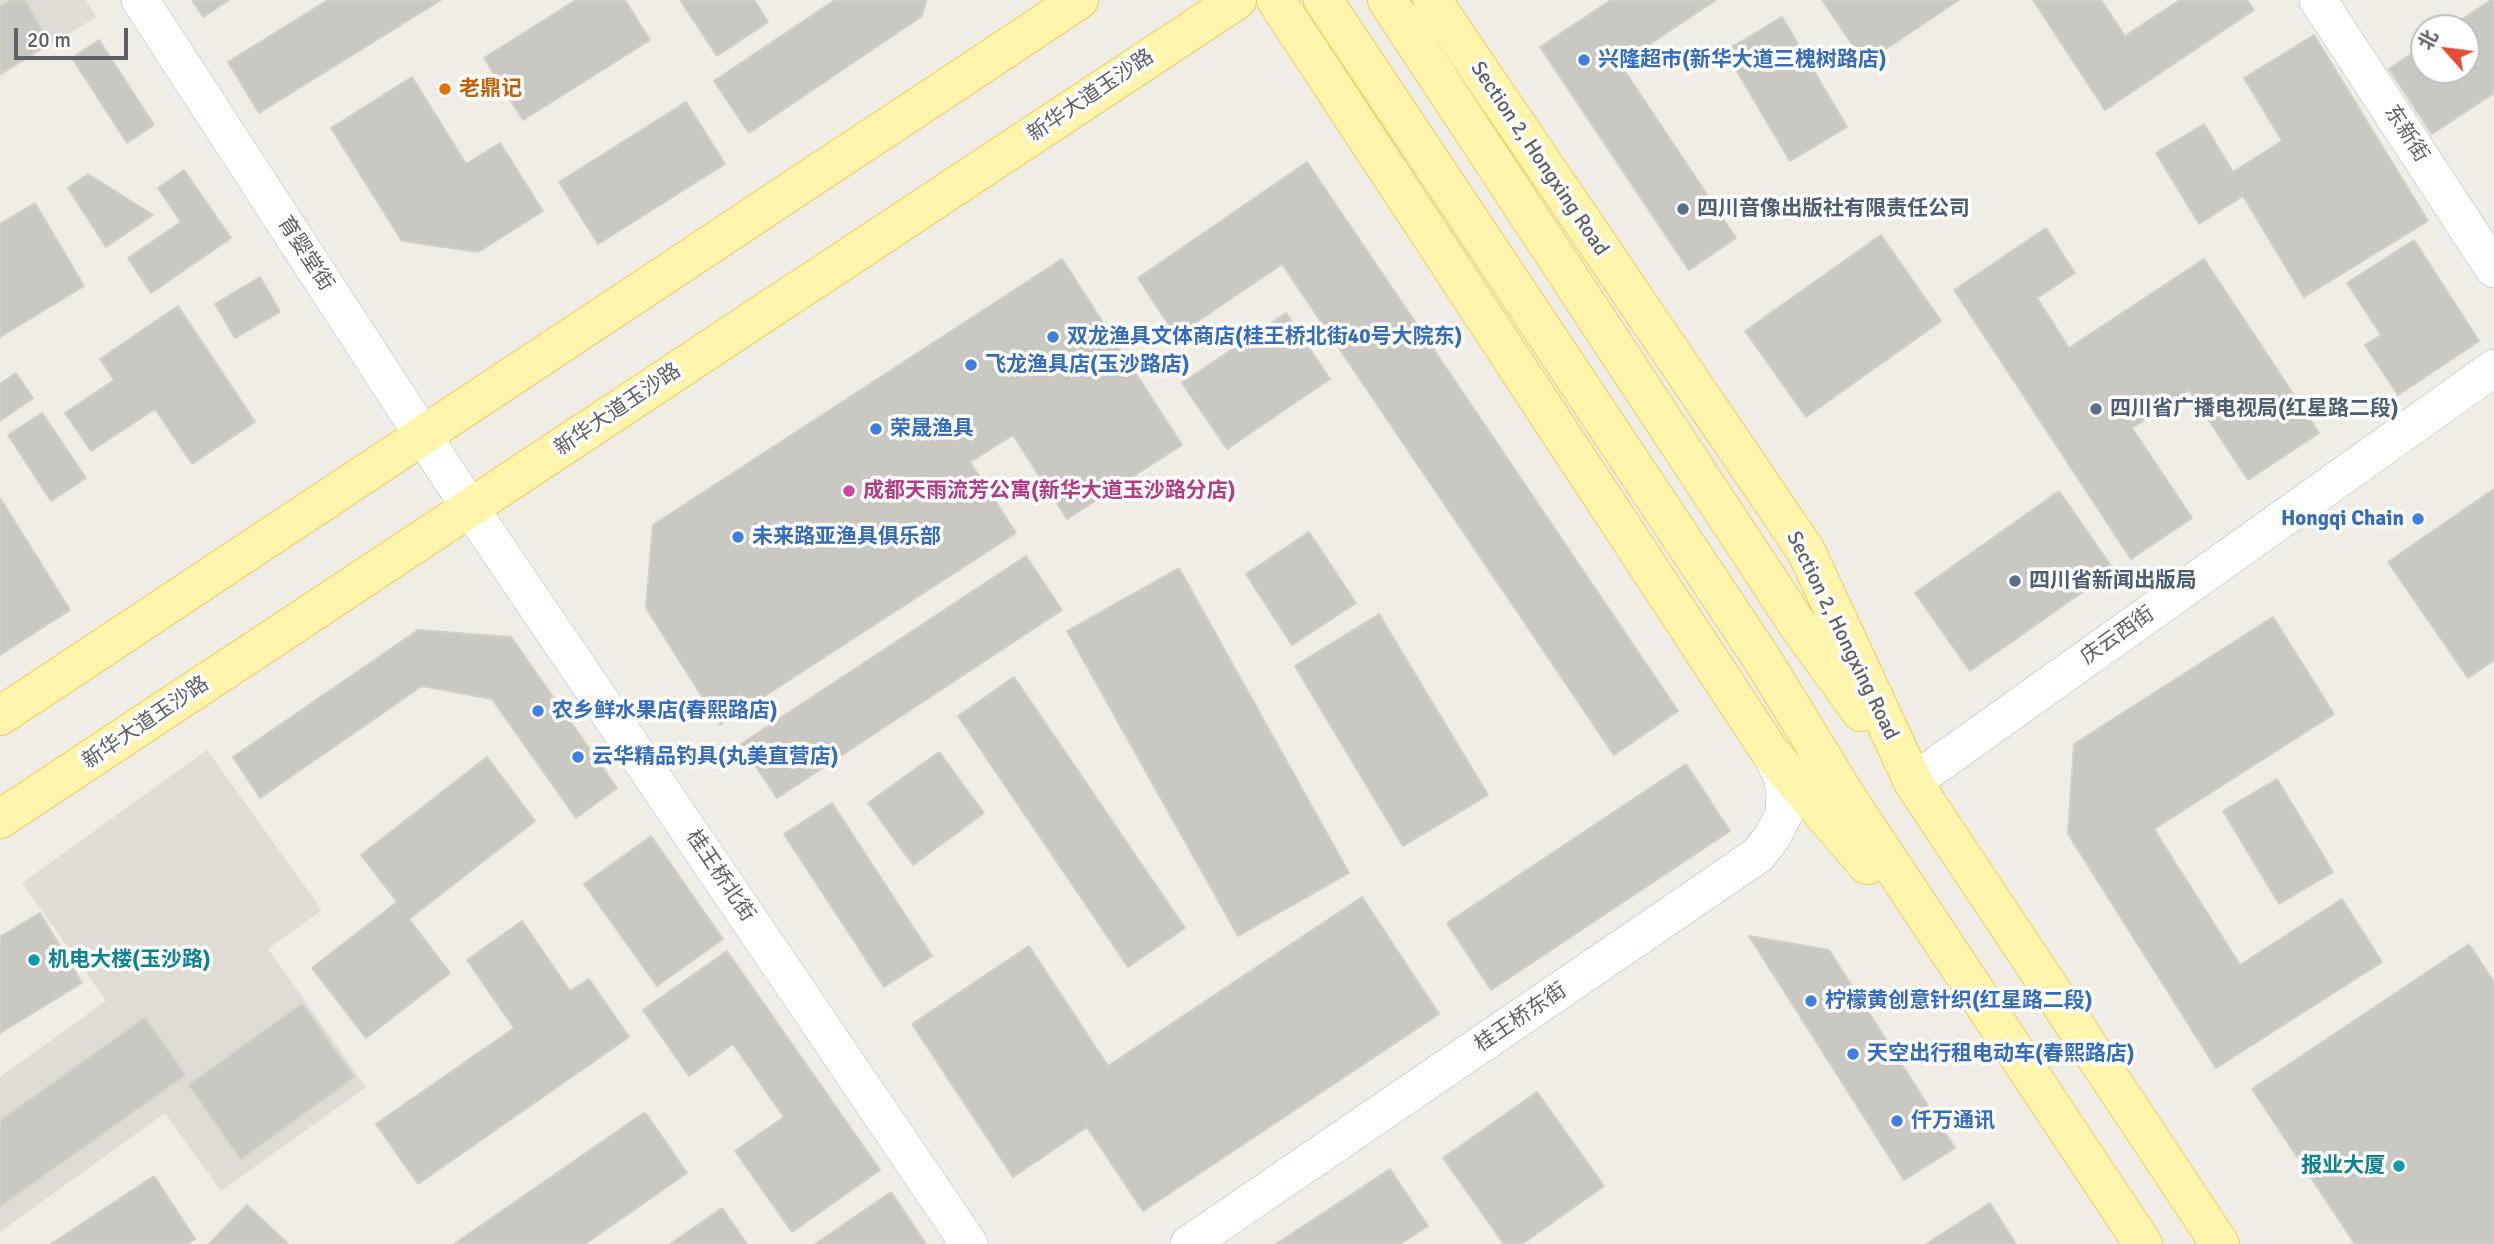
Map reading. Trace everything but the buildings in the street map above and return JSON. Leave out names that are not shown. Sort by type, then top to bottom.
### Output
[{"type":"main road","points":[[0,716],[1079,0]]},
{"type":"main road","name":"新华大道玉沙路","points":[[0,819],[1237,0]]},
{"type":"main road","points":[[1276,0],[1770,752],[1978,995]]},
{"type":"main road","points":[[1323,0],[1764,662],[1846,796],[2143,1244]]},
{"type":"main road","points":[[1387,0],[1798,625],[1913,782]]},
{"type":"main road","name":"Section 2, Hongxing Road","points":[[1432,0],[1806,551],[1913,782],[2220,1244]]},
{"type":"street","name":"育婴堂街","points":[[141,0],[470,508]]},
{"type":"street","name":"东新街","points":[[2318,0],[2494,269]]},
{"type":"street","name":"庆云西街","points":[[1913,782],[2494,368]]},
{"type":"street","name":"桂王桥北街","points":[[470,508],[969,1244]]},
{"type":"street","name":"桂王桥东街","points":[[1189,1244],[1758,855],[1772,837],[1784,814],[1782,777],[1770,752]]},
{"type":"shaded area","points":[[0,0],[86,0],[96,17],[0,76]]},
{"type":"shaded area","points":[[207,750],[322,910],[268,949],[366,1087],[221,1191],[165,1113],[0,1232],[0,1077],[106,1001],[22,883]]},
{"type":"place","name":"兴隆超市(新华大道三槐树路店)","points":[[1584,60]]},
{"type":"place","name":"老鼎记","points":[[445,89]]},
{"type":"place","name":"四川音像出版社有限责任公司","points":[[1683,209]]},
{"type":"place","name":"双龙渔具文体商店(桂王桥北街40号大院东)","points":[[1053,337]]},
{"type":"place","name":"飞龙渔具店(玉沙路店)","points":[[971,365]]},
{"type":"place","name":"四川省广播电视局(红星路二段)","points":[[2096,409]]},
{"type":"place","name":"荣晟渔具","points":[[876,429]]},
{"type":"place","name":"成都天雨流芳公寓(新华大道玉沙路分店)","points":[[849,491]]},
{"type":"place","name":"Hongqi Chain","points":[[2418,519]]},
{"type":"place","name":"未来路亚渔具俱乐部","points":[[738,537]]},
{"type":"place","name":"四川省新闻出版局","points":[[2015,581]]},
{"type":"place","name":"农乡鲜水果店(春熙路店)","points":[[538,711]]},
{"type":"place","name":"云华精品钓具(丸美直营店)","points":[[578,757]]},
{"type":"place","name":"机电大楼(玉沙路)","points":[[34,960]]},
{"type":"place","name":"柠檬黄创意针织(红星路二段)","points":[[1811,1001]]},
{"type":"place","name":"天空出行租电动车(春熙路店)","points":[[1853,1054]]},
{"type":"place","name":"仟万通讯","points":[[1897,1121]]},
{"type":"place","name":"报业大厦","points":[[2399,1166]]}]
